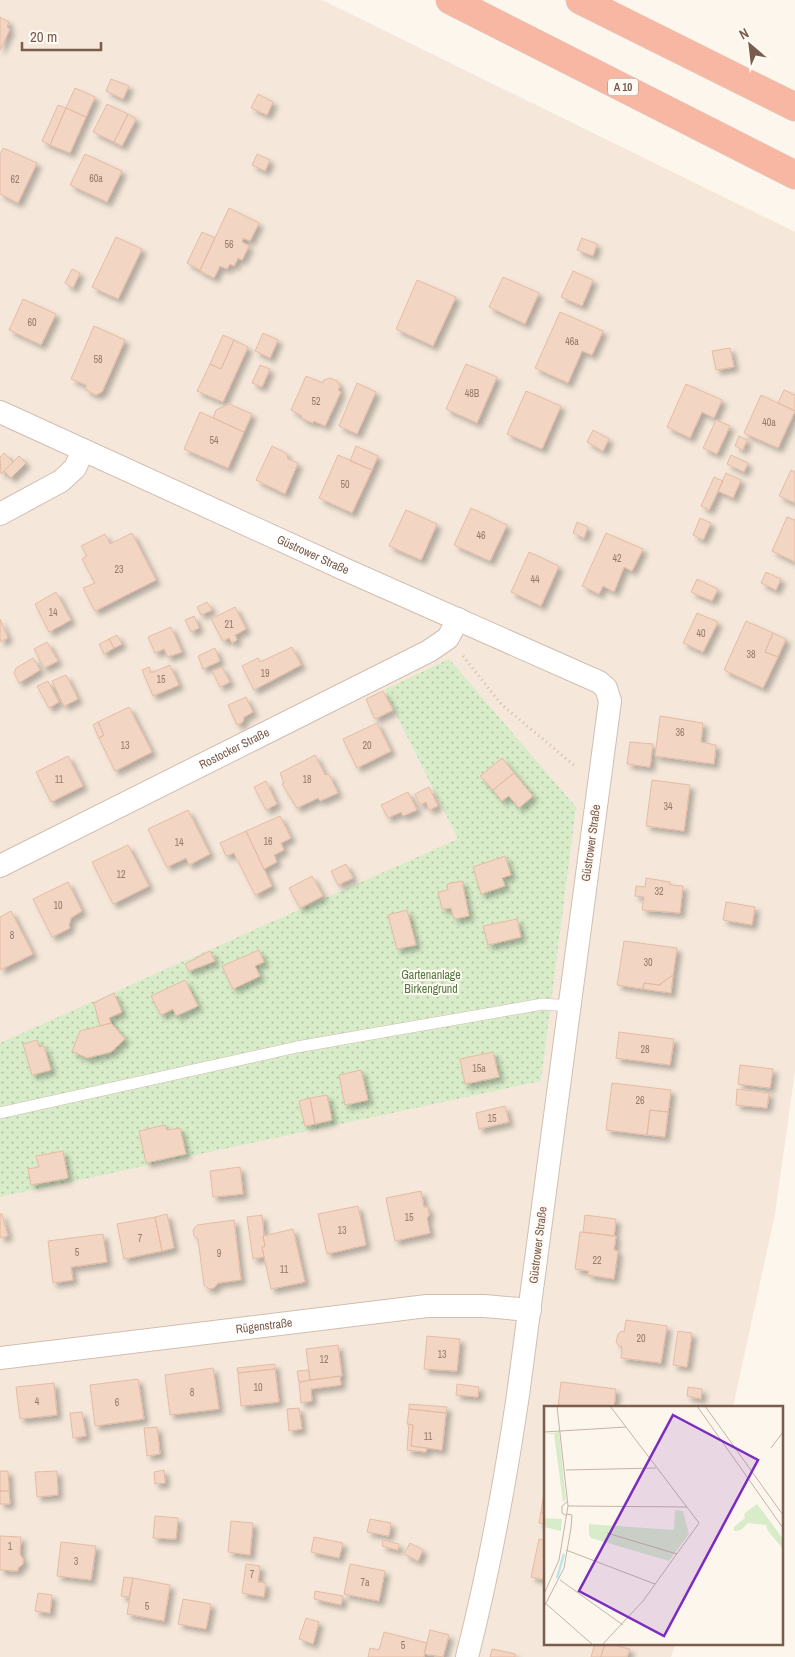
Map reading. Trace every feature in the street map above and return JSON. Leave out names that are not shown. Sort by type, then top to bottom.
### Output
[{"type":"highway","name":"A 10","points":[[450,0],[795,175]]},
{"type":"highway","points":[[580,0],[795,108]]},
{"type":"street","name":"Güstrower Straße","points":[[0,412],[453,628],[599,682],[606,688],[610,701],[530,1310],[506,1474],[467,1657]]},
{"type":"street","points":[[0,514],[60,481],[75,468],[83,450]]},
{"type":"street","name":"Rostocker Straße","points":[[0,866],[420,656],[453,628]]},
{"type":"street","name":"Rügenstraße","points":[[0,1358],[428,1306],[484,1306],[530,1310]]},
{"type":"lane","points":[[0,1113],[296,1047],[543,1004],[570,1006]]},
{"type":"path","points":[[453,628],[501,704],[576,767],[600,775]]},
{"type":"shaded area","points":[[0,0],[322,0],[795,232],[795,1071],[775,1214],[733,1406],[544,1406],[544,1644],[676,1644],[671,1657],[0,1657]]},
{"type":"green space","name":"Gartenanlage Birkengrund","points":[[449,659],[576,807],[541,1081],[0,1197],[0,1043],[458,839],[384,690]]},
{"type":"building","points":[[0,17],[9,22],[7,27],[10,29],[0,50]]},
{"type":"building","points":[[111,79],[129,86],[123,99],[106,91]]},
{"type":"building","points":[[75,88],[95,97],[86,117],[66,108]]},
{"type":"building","points":[[258,94],[273,102],[267,115],[251,108]]},
{"type":"building","points":[[107,104],[128,114],[114,142],[93,132]]},
{"type":"building","points":[[58,105],[66,108],[50,145],[42,141]]},
{"type":"building","points":[[66,108],[86,117],[70,153],[50,145]]},
{"type":"building","points":[[128,114],[136,119],[122,146],[114,142]]},
{"type":"building","points":[[3,148],[37,163],[18,203],[0,194],[0,155]]},
{"type":"building","points":[[85,154],[122,171],[107,202],[70,185]]},
{"type":"building","points":[[257,154],[270,160],[265,171],[252,165]]},
{"type":"building","points":[[229,208],[259,223],[250,241],[243,238],[242,242],[249,246],[242,260],[238,258],[234,266],[230,264],[227,269],[220,266],[214,278],[200,270]]},
{"type":"building","points":[[202,232],[215,238],[200,270],[187,263]]},
{"type":"building","points":[[116,237],[142,249],[118,299],[92,287]]},
{"type":"building","points":[[582,238],[597,244],[593,256],[577,250]]},
{"type":"building","points":[[72,269],[80,273],[73,288],[65,283]]},
{"type":"building","points":[[573,271],[593,280],[582,306],[561,297]]},
{"type":"building","points":[[503,277],[539,293],[525,324],[489,307]]},
{"type":"building","points":[[417,280],[456,297],[433,346],[396,329]]},
{"type":"building","points":[[23,299],[56,314],[41,345],[9,330]]},
{"type":"building","points":[[560,312],[603,331],[592,355],[582,351],[568,383],[535,368]]},
{"type":"building","points":[[94,326],[125,340],[102,392],[96,395],[86,390],[86,385],[71,379]]},
{"type":"building","points":[[263,333],[278,340],[270,358],[255,351]]},
{"type":"building","points":[[223,335],[234,340],[221,369],[210,364]]},
{"type":"building","points":[[234,340],[248,347],[223,402],[197,391],[210,364],[221,369]]},
{"type":"building","points":[[730,348],[734,367],[716,370],[712,351]]},
{"type":"building","points":[[466,364],[497,377],[477,423],[446,409]]},
{"type":"building","points":[[260,365],[270,369],[262,387],[252,383]]},
{"type":"building","points":[[306,376],[323,383],[324,380],[330,378],[337,381],[340,387],[338,390],[341,392],[325,426],[301,418],[302,416],[291,410]]},
{"type":"building","points":[[357,383],[376,392],[357,434],[339,426]]},
{"type":"building","points":[[686,384],[722,400],[714,418],[702,412],[690,438],[667,427]]},
{"type":"building","points":[[784,390],[795,395],[795,411],[778,403]]},
{"type":"building","points":[[526,391],[561,406],[542,449],[507,434]]},
{"type":"building","points":[[761,395],[795,411],[778,448],[744,433]]},
{"type":"building","points":[[229,404],[252,414],[244,432],[213,418],[216,410]]},
{"type":"building","points":[[200,412],[244,432],[228,468],[184,449]]},
{"type":"building","points":[[716,420],[730,426],[717,454],[703,448]]},
{"type":"building","points":[[593,430],[609,439],[603,451],[587,442]]},
{"type":"building","points":[[739,436],[747,440],[743,450],[735,446]]},
{"type":"building","points":[[272,446],[286,453],[288,459],[298,463],[285,494],[256,480]]},
{"type":"building","points":[[356,446],[378,456],[372,470],[350,461]]},
{"type":"building","points":[[4,453],[13,462],[1,474],[0,457]]},
{"type":"building","points":[[338,455],[372,470],[352,513],[319,498]]},
{"type":"building","points":[[731,455],[748,463],[744,472],[727,464]]},
{"type":"building","points":[[19,456],[26,463],[11,478],[4,471]]},
{"type":"building","points":[[791,470],[795,472],[795,503],[779,496]]},
{"type":"building","points":[[726,473],[741,480],[733,498],[718,491]]},
{"type":"building","points":[[714,477],[723,481],[709,510],[701,506]]},
{"type":"building","points":[[471,508],[507,525],[490,561],[454,545]]},
{"type":"building","points":[[406,510],[437,524],[421,560],[389,546]]},
{"type":"building","points":[[787,517],[795,520],[795,562],[772,551]]},
{"type":"building","points":[[700,518],[711,523],[703,540],[693,535]]},
{"type":"building","points":[[577,522],[588,527],[584,538],[573,533]]},
{"type":"building","points":[[132,533],[156,580],[95,611],[83,588],[95,583],[82,559],[87,556],[81,546],[105,534],[110,544]]},
{"type":"building","points":[[606,533],[643,549],[632,571],[624,567],[614,592],[603,586],[599,594],[582,586]]},
{"type":"building","points":[[529,552],[559,566],[541,606],[511,592]]},
{"type":"building","points":[[766,572],[781,579],[776,590],[761,583]]},
{"type":"building","points":[[697,579],[718,589],[712,601],[691,592]]},
{"type":"building","points":[[56,592],[71,620],[49,632],[35,604]]},
{"type":"building","points":[[207,602],[212,610],[201,615],[197,607]]},
{"type":"building","points":[[235,607],[246,629],[235,635],[237,640],[232,643],[229,638],[223,641],[211,619]]},
{"type":"building","points":[[697,613],[718,622],[703,652],[683,643]]},
{"type":"building","points":[[194,616],[199,628],[191,632],[185,620]]},
{"type":"building","points":[[0,619],[8,638],[0,642]]},
{"type":"building","points":[[746,621],[773,633],[765,652],[778,657],[763,688],[724,670]]},
{"type":"building","points":[[171,627],[182,652],[168,657],[164,649],[155,653],[148,637]]},
{"type":"building","points":[[773,633],[786,639],[778,657],[765,652]]},
{"type":"building","points":[[117,635],[122,644],[114,648],[109,639]]},
{"type":"building","points":[[109,639],[114,648],[104,654],[99,644]]},
{"type":"building","points":[[47,642],[58,661],[44,668],[34,649]]},
{"type":"building","points":[[292,647],[301,665],[254,690],[242,666],[258,658],[260,662]]},
{"type":"building","points":[[215,648],[220,661],[203,669],[198,656]]},
{"type":"building","points":[[33,658],[40,670],[19,683],[14,673],[16,668]]},
{"type":"building","points":[[170,665],[179,685],[153,696],[142,670],[149,667],[151,673]]},
{"type":"building","points":[[222,667],[230,682],[220,687],[212,671]]},
{"type":"building","points":[[66,675],[78,699],[64,706],[52,681]]},
{"type":"building","points":[[48,681],[59,702],[49,708],[37,686]]},
{"type":"building","points":[[383,691],[393,710],[375,719],[366,699]]},
{"type":"building","points":[[246,697],[253,712],[244,717],[243,722],[237,725],[228,705]]},
{"type":"building","points":[[129,707],[152,752],[115,771],[99,738],[104,735],[98,722]]},
{"type":"building","points":[[660,716],[703,723],[701,742],[716,745],[714,764],[655,756]]},
{"type":"building","points":[[98,722],[104,735],[99,738],[93,725]]},
{"type":"building","points":[[377,723],[391,751],[357,768],[343,739]]},
{"type":"building","points":[[630,742],[653,744],[650,767],[627,764]]},
{"type":"building","points":[[315,755],[325,775],[329,774],[338,793],[320,801],[318,798],[297,808],[282,784],[284,783],[280,773]]},
{"type":"building","points":[[68,756],[83,786],[51,802],[36,772]]},
{"type":"building","points":[[502,758],[514,773],[493,790],[480,776]]},
{"type":"building","points":[[514,773],[533,796],[519,808],[509,796],[502,801],[493,790]]},
{"type":"building","points":[[652,780],[690,785],[684,831],[646,826]]},
{"type":"building","points":[[266,781],[277,804],[266,810],[254,787]]},
{"type":"building","points":[[429,787],[438,806],[429,810],[426,802],[420,805],[415,794]]},
{"type":"building","points":[[408,792],[417,810],[403,816],[401,812],[388,818],[381,805]]},
{"type":"building","points":[[188,810],[210,854],[189,865],[186,858],[167,867],[148,829]]},
{"type":"building","points":[[280,816],[291,838],[281,843],[284,850],[274,855],[277,862],[264,869],[246,831]]},
{"type":"building","points":[[246,831],[272,886],[255,895],[234,853],[226,856],[220,843]]},
{"type":"building","points":[[128,845],[149,886],[113,904],[92,862]]},
{"type":"building","points":[[505,856],[511,875],[502,878],[505,886],[481,894],[473,867]]},
{"type":"building","points":[[346,864],[353,878],[338,885],[331,871]]},
{"type":"building","points":[[312,876],[323,896],[300,908],[289,888]]},
{"type":"building","points":[[646,878],[670,882],[670,885],[683,886],[680,913],[642,910],[644,897],[635,896],[636,886],[645,887]]},
{"type":"building","points":[[462,881],[469,916],[454,919],[451,908],[442,909],[438,892],[448,890],[447,884]]},
{"type":"building","points":[[68,882],[82,911],[71,918],[70,928],[52,937],[33,899]]},
{"type":"building","points":[[726,902],[755,907],[752,925],[723,920]]},
{"type":"building","points":[[407,910],[416,945],[397,949],[388,915]]},
{"type":"building","points":[[11,911],[33,954],[0,970],[0,917]]},
{"type":"building","points":[[517,919],[521,937],[488,945],[483,926]]},
{"type":"building","points":[[624,941],[677,948],[673,975],[659,985],[644,983],[643,989],[617,985]]},
{"type":"building","points":[[259,950],[264,962],[255,966],[260,976],[233,989],[222,966]]},
{"type":"building","points":[[210,951],[215,961],[189,971],[185,964]]},
{"type":"building","points":[[673,975],[671,993],[643,989],[644,983],[659,985]]},
{"type":"building","points":[[185,980],[198,1006],[176,1016],[173,1009],[161,1015],[151,996]]},
{"type":"building","points":[[114,993],[122,1012],[109,1018],[111,1023],[100,1026],[94,1003]]},
{"type":"building","points":[[111,1023],[125,1039],[111,1052],[87,1058],[72,1051],[80,1031]]},
{"type":"building","points":[[619,1032],[674,1039],[670,1065],[616,1058]]},
{"type":"building","points":[[37,1040],[39,1047],[44,1046],[51,1070],[32,1075],[23,1044]]},
{"type":"building","points":[[493,1052],[499,1077],[465,1084],[460,1059]]},
{"type":"building","points":[[740,1065],[773,1069],[770,1088],[738,1084]]},
{"type":"building","points":[[361,1070],[368,1100],[345,1105],[339,1075]]},
{"type":"building","points":[[612,1083],[671,1090],[668,1112],[650,1110],[647,1135],[606,1130]]},
{"type":"building","points":[[737,1089],[769,1093],[767,1108],[736,1105]]},
{"type":"building","points":[[327,1095],[332,1120],[315,1124],[310,1098]]},
{"type":"building","points":[[310,1098],[315,1124],[305,1126],[299,1101]]},
{"type":"building","points":[[505,1106],[509,1122],[479,1129],[476,1113]]},
{"type":"building","points":[[650,1110],[668,1112],[665,1137],[647,1135]]},
{"type":"building","points":[[165,1125],[167,1130],[180,1128],[186,1154],[146,1163],[139,1131]]},
{"type":"building","points":[[63,1151],[68,1178],[31,1185],[28,1169],[39,1167],[36,1156]]},
{"type":"building","points":[[240,1167],[243,1194],[213,1197],[210,1171]]},
{"type":"building","points":[[421,1191],[424,1207],[428,1207],[429,1216],[427,1218],[430,1233],[395,1241],[386,1198]]},
{"type":"building","points":[[358,1206],[366,1245],[327,1254],[318,1214]]},
{"type":"building","points":[[0,1214],[2,1214],[8,1236],[0,1238]]},
{"type":"building","points":[[167,1214],[174,1248],[162,1251],[155,1217]]},
{"type":"building","points":[[262,1215],[265,1246],[262,1247],[264,1257],[253,1259],[247,1217]]},
{"type":"building","points":[[585,1215],[616,1219],[614,1236],[583,1232]]},
{"type":"building","points":[[155,1217],[162,1251],[124,1259],[117,1224]]},
{"type":"building","points":[[234,1220],[241,1280],[218,1283],[214,1288],[209,1289],[204,1285],[198,1239],[194,1236],[193,1230],[197,1225]]},
{"type":"building","points":[[293,1229],[305,1282],[271,1289],[262,1247],[265,1246],[263,1236]]},
{"type":"building","points":[[580,1232],[616,1236],[614,1250],[618,1251],[614,1279],[588,1275],[589,1271],[575,1269]]},
{"type":"building","points":[[103,1234],[107,1262],[71,1267],[73,1280],[53,1283],[48,1241]]},
{"type":"building","points":[[626,1320],[667,1326],[661,1363],[621,1358],[622,1346],[619,1346],[616,1342],[618,1334],[621,1331],[624,1332]]},
{"type":"building","points":[[678,1331],[692,1333],[687,1367],[673,1365]]},
{"type":"building","points":[[427,1336],[460,1339],[457,1371],[424,1369]]},
{"type":"building","points":[[338,1345],[342,1376],[310,1380],[306,1349]]},
{"type":"building","points":[[275,1364],[275,1369],[238,1373],[237,1368]]},
{"type":"building","points":[[213,1368],[219,1409],[170,1415],[165,1375]]},
{"type":"building","points":[[275,1369],[279,1402],[241,1406],[238,1373]]},
{"type":"building","points":[[309,1370],[310,1380],[299,1382],[297,1371]]},
{"type":"building","points":[[340,1376],[341,1385],[311,1389],[312,1401],[301,1403],[299,1382]]},
{"type":"building","points":[[138,1379],[144,1419],[95,1426],[90,1385]]},
{"type":"building","points":[[561,1382],[616,1389],[614,1406],[558,1406]]},
{"type":"building","points":[[54,1383],[57,1415],[20,1419],[16,1387]]},
{"type":"building","points":[[457,1384],[479,1387],[478,1397],[456,1395]]},
{"type":"building","points":[[688,1387],[702,1389],[701,1399],[687,1396]]},
{"type":"building","points":[[409,1404],[447,1407],[446,1413],[409,1409]]},
{"type":"building","points":[[299,1408],[302,1429],[289,1431],[287,1409]]},
{"type":"building","points":[[409,1409],[446,1413],[442,1450],[411,1446],[413,1425],[407,1424]]},
{"type":"building","points":[[82,1412],[86,1436],[73,1438],[70,1413]]},
{"type":"building","points":[[409,1424],[413,1425],[411,1446],[427,1448],[426,1452],[407,1450]]},
{"type":"building","points":[[157,1427],[160,1454],[147,1456],[144,1428]]},
{"type":"building","points":[[164,1470],[165,1483],[155,1484],[154,1472]]},
{"type":"building","points":[[0,1471],[8,1471],[9,1491],[0,1491]]},
{"type":"building","points":[[57,1471],[58,1495],[37,1497],[35,1472]]},
{"type":"building","points":[[0,1491],[9,1491],[10,1504],[0,1504]]},
{"type":"building","points":[[544,1493],[544,1513],[541,1512]]},
{"type":"building","points":[[541,1512],[544,1513],[544,1524],[539,1523]]},
{"type":"building","points":[[155,1516],[178,1518],[176,1539],[153,1538]]},
{"type":"building","points":[[370,1519],[391,1523],[389,1536],[367,1532]]},
{"type":"building","points":[[231,1521],[253,1523],[250,1555],[228,1552]]},
{"type":"building","points":[[0,1536],[21,1537],[20,1554],[23,1564],[18,1568],[18,1571],[0,1570]]},
{"type":"building","points":[[314,1537],[343,1543],[339,1558],[311,1552]]},
{"type":"building","points":[[539,1539],[544,1540],[544,1580],[531,1577]]},
{"type":"building","points":[[383,1540],[399,1544],[398,1550],[382,1546]]},
{"type":"building","points":[[61,1542],[96,1546],[91,1580],[57,1576]]},
{"type":"building","points":[[410,1543],[423,1550],[418,1561],[404,1554]]},
{"type":"building","points":[[246,1564],[260,1566],[258,1582],[266,1583],[264,1597],[242,1593]]},
{"type":"building","points":[[350,1564],[385,1571],[379,1601],[344,1594]]},
{"type":"building","points":[[124,1577],[133,1578],[129,1597],[121,1596]]},
{"type":"building","points":[[133,1578],[170,1585],[164,1621],[127,1614]]},
{"type":"building","points":[[315,1591],[343,1596],[341,1605],[314,1599]]},
{"type":"building","points":[[38,1593],[52,1595],[50,1613],[35,1611]]},
{"type":"building","points":[[183,1599],[211,1604],[206,1629],[178,1624]]},
{"type":"building","points":[[306,1618],[319,1622],[313,1644],[299,1639]]},
{"type":"building","points":[[430,1630],[449,1635],[443,1657],[424,1654]]},
{"type":"building","points":[[384,1632],[427,1643],[424,1657],[368,1657],[370,1648],[379,1650]]},
{"type":"building","points":[[595,1644],[605,1644],[601,1657],[591,1657]]},
{"type":"building","points":[[605,1644],[630,1649],[627,1657],[601,1657]]},
{"type":"building","points":[[492,1649],[515,1654],[515,1657],[490,1657]]}]
